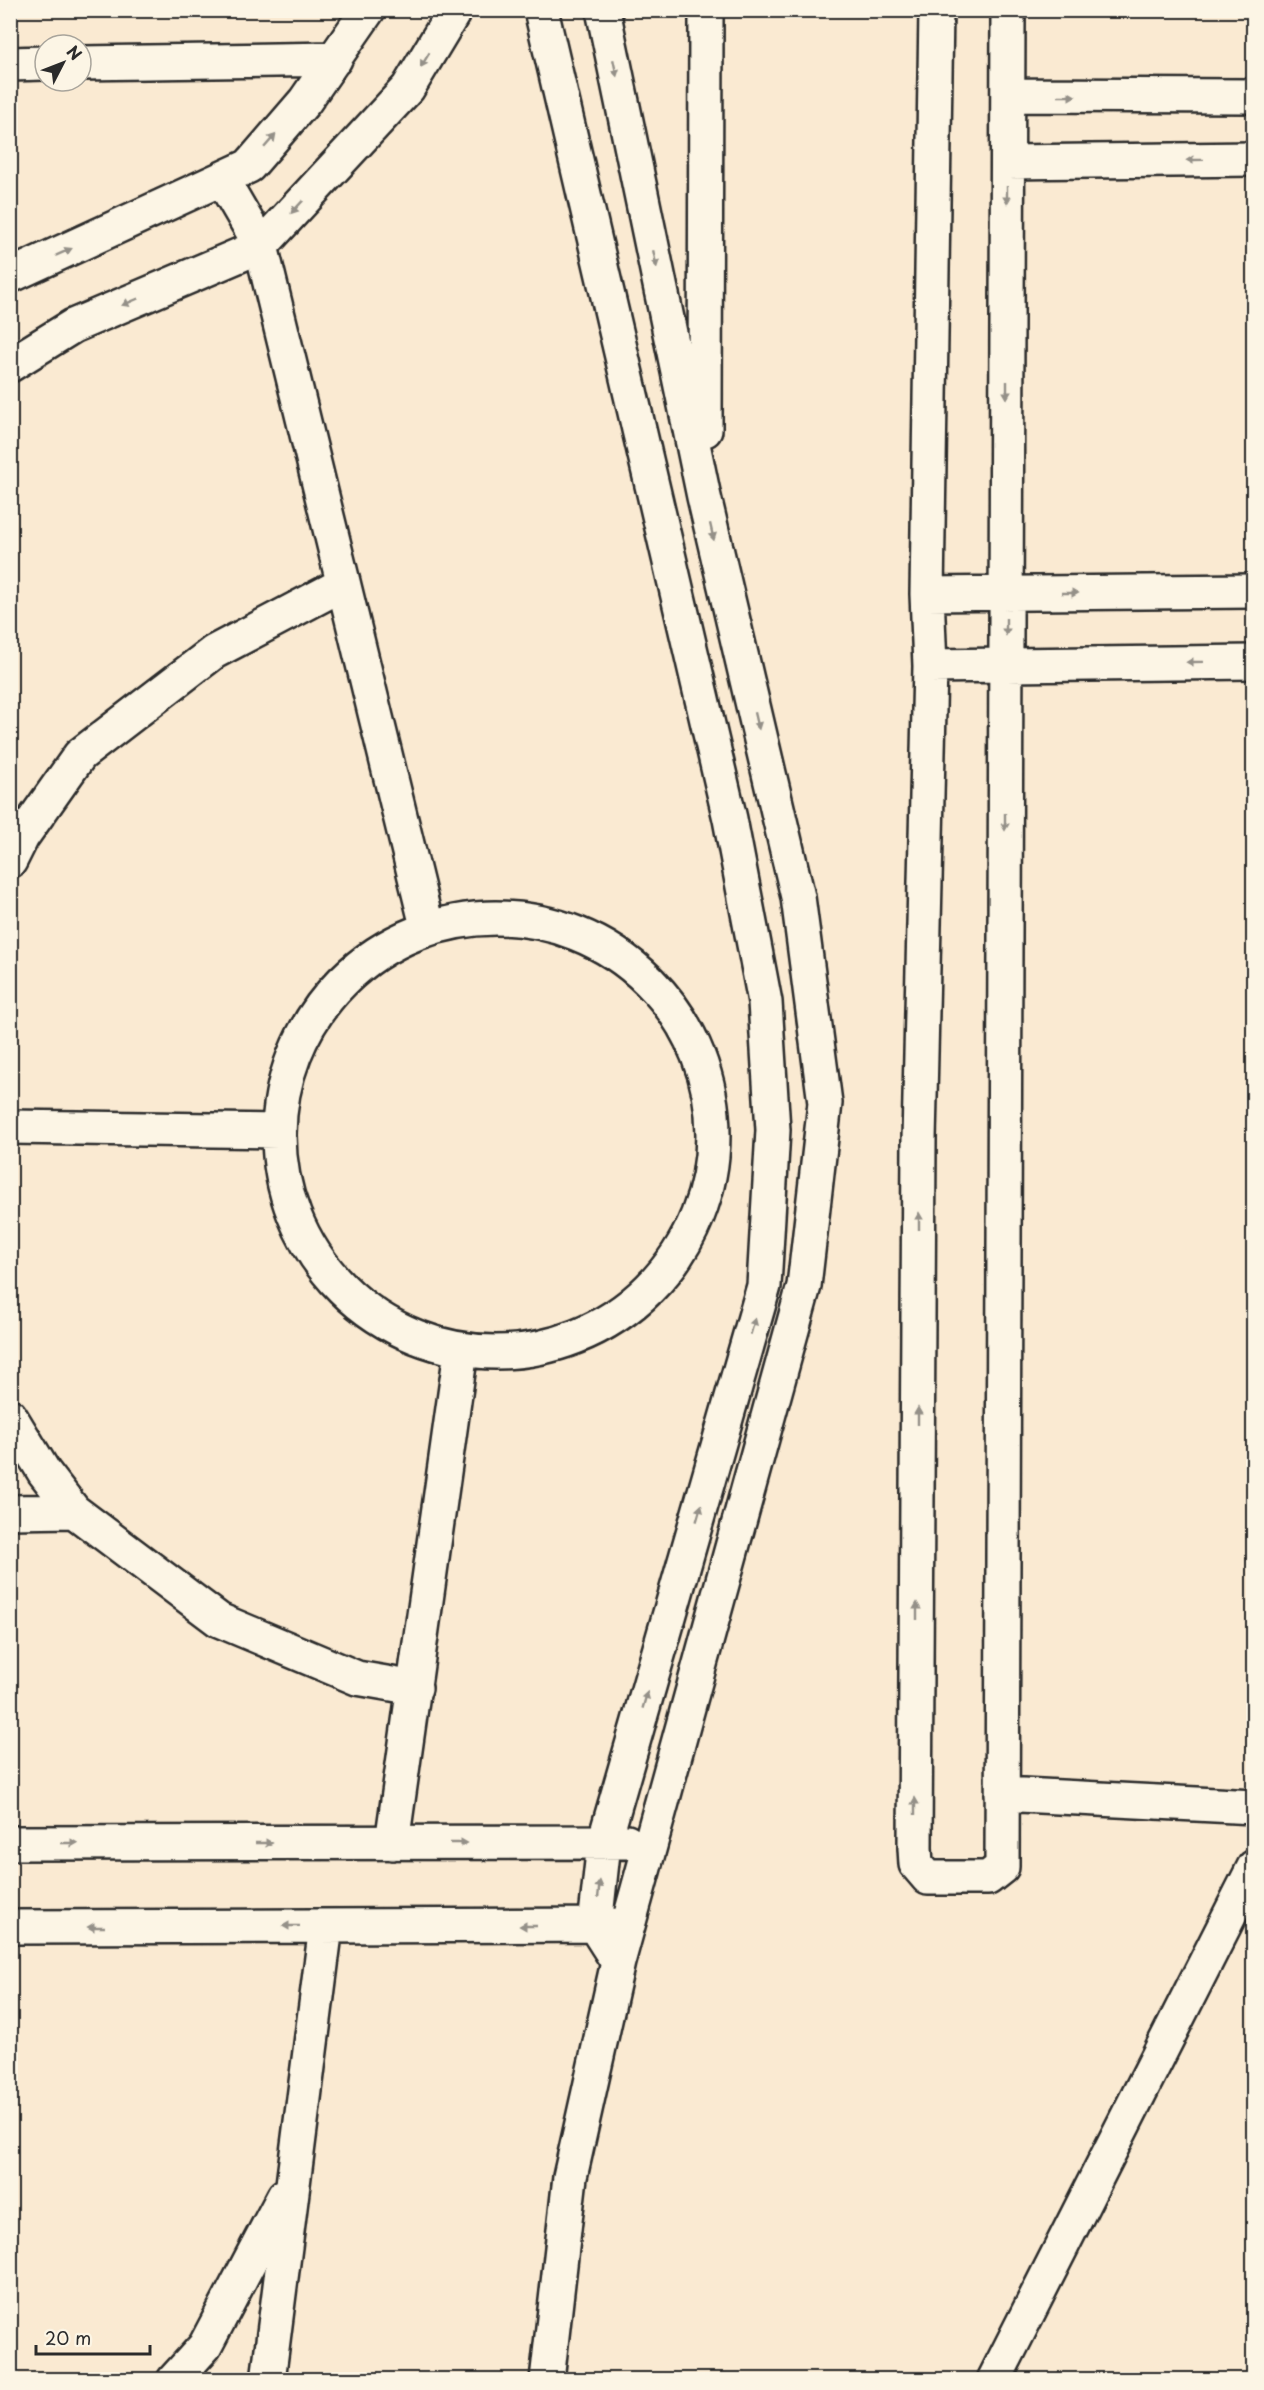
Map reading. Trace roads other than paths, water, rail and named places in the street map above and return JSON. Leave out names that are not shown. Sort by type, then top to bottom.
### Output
[{"type":"street","points":[[10,276],[249,166],[305,101],[368,10]]},
{"type":"street","points":[[10,365],[73,326],[261,246],[408,88],[455,10]]},
{"type":"street","points":[[541,10],[730,819],[765,1002],[773,1130],[764,1286],[604,1843],[595,1926],[618,1962]]},
{"type":"street","points":[[547,2379],[570,2177],[618,1962],[804,1286],[825,1103],[798,897],[704,497],[603,10]]},
{"type":"street","points":[[704,497],[706,10]]},
{"type":"street","points":[[936,10],[927,594],[930,666],[919,1140],[916,1864],[928,1878],[988,1878],[1002,1867],[1008,10]]},
{"type":"street","points":[[93,63],[335,59]]},
{"type":"street","points":[[10,64],[33,63]]},
{"type":"street","points":[[1008,95],[1254,96]]},
{"type":"street","points":[[1008,162],[1254,159]]},
{"type":"street","points":[[222,179],[261,246],[428,926]]},
{"type":"street","points":[[10,861],[22,837],[80,755],[214,652],[343,584]]},
{"type":"street","points":[[927,594],[1254,591]]},
{"type":"street","points":[[930,666],[1254,662]]},
{"type":"street","points":[[514,916],[599,941],[667,997],[708,1075],[715,1162],[687,1245],[628,1311],[549,1348],[461,1352],[393,1328],[335,1283],[296,1222],[278,1151],[284,1079],[314,1013],[363,959],[428,926],[514,916]]},
{"type":"street","points":[[10,1127],[278,1131]]},
{"type":"street","points":[[392,1843],[461,1352]]},
{"type":"street","points":[[10,1416],[44,1472],[74,1511],[219,1620],[357,1678],[415,1688]]},
{"type":"street","points":[[10,1512],[74,1511]]},
{"type":"street","points":[[1002,1794],[1254,1807]]},
{"type":"street","points":[[10,1843],[651,1842]]},
{"type":"street","points":[[1249,1875],[1254,1914]]},
{"type":"street","points":[[994,2379],[1249,1875]]},
{"type":"street","points":[[10,1927],[628,1925]]},
{"type":"street","points":[[268,2379],[326,1926]]},
{"type":"street","points":[[174,2379],[205,2346],[294,2176]]}]
